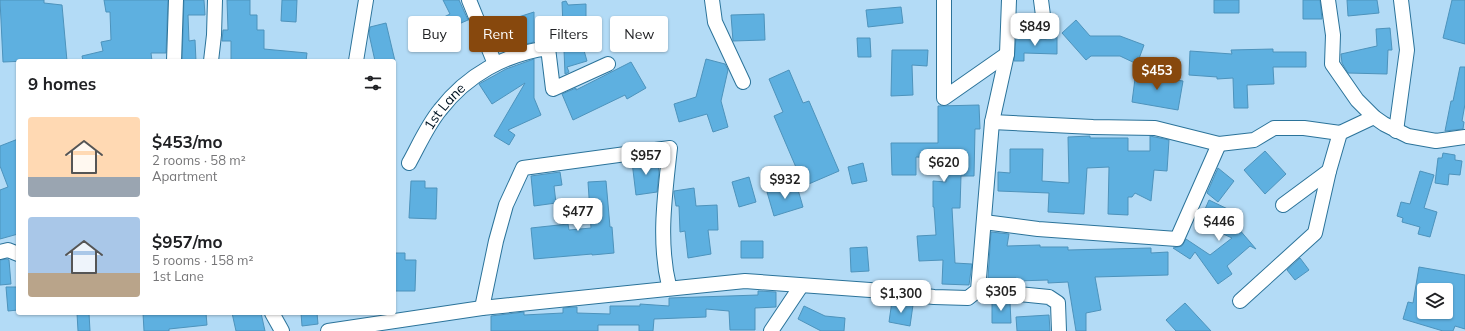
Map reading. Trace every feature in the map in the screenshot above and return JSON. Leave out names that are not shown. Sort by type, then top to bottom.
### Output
[{"type":"street","points":[[174,59],[176,0]]},
{"type":"street","points":[[211,59],[214,35],[215,0]]},
{"type":"street","points":[[356,59],[366,0]]},
{"type":"street","points":[[469,0],[495,64]]},
{"type":"street","points":[[712,0],[715,22],[743,82]]},
{"type":"street","points":[[944,0],[944,98],[1007,54]]},
{"type":"street","points":[[978,290],[992,122],[1007,54],[1009,0]]},
{"type":"street","points":[[1041,0],[1045,32]]},
{"type":"street","points":[[1328,0],[1333,35],[1332,64],[1357,100],[1374,117],[1396,131],[1408,136],[1436,141],[1465,138]]},
{"type":"street","points":[[1396,131],[1407,50],[1401,0]]},
{"type":"street","name":"1st Lane","points":[[409,163],[428,127],[455,92],[478,74],[495,64],[528,52],[548,48],[552,89],[608,64]]},
{"type":"street","points":[[992,122],[1093,128],[1155,128],[1219,144],[1254,140],[1274,128],[1304,128],[1340,133],[1374,117]]},
{"type":"street","points":[[1240,301],[1316,233],[1329,171],[1340,133]]},
{"type":"street","points":[[984,222],[1038,229],[1176,239],[1219,144]]},
{"type":"street","points":[[482,308],[496,242],[506,205],[524,168],[670,148],[663,217],[663,250],[665,268],[670,286]]},
{"type":"street","points":[[1283,205],[1329,171]]},
{"type":"street","points":[[0,252],[8,250],[16,253]]},
{"type":"street","points":[[328,331],[482,308],[746,281],[884,291],[934,297],[968,298],[978,290],[1049,297],[1058,303],[1059,331]]},
{"type":"street","points":[[771,331],[801,286]]},
{"type":"street","points":[[273,315],[282,331]]},
{"type":"building","points":[[0,0],[44,0],[44,3],[62,5],[67,59],[16,59],[16,61],[3,62]]},
{"type":"building","points":[[104,0],[168,0],[166,53],[151,53],[152,59],[83,59],[82,56],[103,51],[101,42],[111,40],[110,12],[106,12]]},
{"type":"building","points":[[184,0],[204,0],[205,15],[188,15],[189,41],[195,40],[196,59],[182,59]]},
{"type":"building","points":[[227,0],[250,0],[250,15],[257,15],[257,30],[264,30],[264,49],[307,53],[306,59],[231,59],[231,41],[222,41],[223,30],[228,30]]},
{"type":"building","points":[[282,0],[297,0],[296,22],[281,21]]},
{"type":"building","points":[[443,0],[459,0],[468,20],[461,23],[461,16],[446,16],[450,14]]},
{"type":"building","points":[[1214,0],[1239,0],[1239,13],[1214,13]]},
{"type":"building","points":[[1303,0],[1320,0],[1322,19],[1303,19]]},
{"type":"building","points":[[1347,0],[1377,0],[1379,13],[1348,16]]},
{"type":"building","points":[[1452,0],[1465,0],[1465,44],[1443,38]]},
{"type":"building","points":[[566,1],[568,5],[586,4],[586,16],[563,16],[562,2]]},
{"type":"building","points":[[901,7],[903,23],[868,27],[866,10]]},
{"type":"building","points":[[534,12],[534,42],[527,44],[527,16],[522,16]]},
{"type":"building","points":[[764,14],[765,40],[733,41],[731,15]]},
{"type":"building","points":[[1076,20],[1090,36],[1120,36],[1144,45],[1137,64],[1120,56],[1091,56],[1086,60],[1062,33]]},
{"type":"building","points":[[386,23],[395,59],[375,59],[369,34],[370,27]]},
{"type":"building","points":[[1390,28],[1392,50],[1388,50],[1387,74],[1348,73],[1342,63],[1341,54],[1377,46],[1376,29]]},
{"type":"building","points":[[1033,35],[1038,36],[1041,39],[1057,36],[1057,54],[1024,53],[1024,61],[1014,61],[1016,38],[1033,37]]},
{"type":"building","points":[[857,38],[870,38],[871,57],[858,57]]},
{"type":"building","points":[[1273,49],[1273,52],[1306,52],[1306,67],[1273,67],[1274,84],[1247,85],[1248,108],[1234,108],[1233,78],[1217,79],[1217,77],[1189,75],[1190,51],[1232,54],[1231,50]]},
{"type":"building","points":[[892,50],[928,50],[927,66],[912,65],[913,95],[891,96]]},
{"type":"building","points":[[564,52],[584,52],[587,61],[567,67],[569,72],[565,74]]},
{"type":"building","points":[[534,59],[534,98],[541,115],[508,130],[515,135],[509,145],[494,136],[525,83],[492,104],[479,84],[506,69]]},
{"type":"building","points":[[706,59],[725,64],[728,70],[721,101],[728,127],[713,132],[707,114],[679,122],[674,104],[696,97]]},
{"type":"building","points":[[631,62],[646,88],[627,99],[625,95],[573,120],[562,94],[576,88],[576,90]]},
{"type":"building","points":[[1460,67],[1465,67],[1465,104],[1462,121],[1464,122],[1463,129],[1445,131],[1451,101],[1453,101]]},
{"type":"building","points":[[789,70],[803,103],[809,101],[839,171],[804,186],[774,116],[783,112],[769,79]]},
{"type":"building","points":[[1136,71],[1156,74],[1155,77],[1183,81],[1178,110],[1132,102]]},
{"type":"building","points":[[979,105],[980,129],[975,129],[974,176],[961,176],[960,208],[952,208],[955,263],[972,264],[969,285],[942,284],[943,260],[919,261],[917,236],[936,235],[933,207],[933,181],[946,182],[946,158],[916,157],[916,175],[892,175],[891,143],[938,143],[938,106]]},
{"type":"building","points":[[1090,136],[1090,138],[1128,138],[1128,151],[1150,151],[1150,136],[1169,140],[1167,171],[1154,170],[1151,201],[1135,193],[1132,197],[1128,197],[1128,215],[1108,214],[1109,167],[1087,168],[1084,214],[1048,212],[1049,193],[998,191],[998,172],[1010,173],[1010,149],[1043,149],[1042,181],[1069,183],[1068,137]]},
{"type":"building","points":[[16,140],[16,235],[0,239],[0,190],[8,187],[0,166],[0,146]]},
{"type":"building","points":[[1265,151],[1286,174],[1265,194],[1244,170]]},
{"type":"building","points":[[1443,153],[1455,155],[1455,160],[1462,161],[1460,175],[1449,174],[1448,185],[1435,183],[1438,158],[1442,158]]},
{"type":"building","points":[[657,158],[659,172],[657,192],[636,195],[632,162]]},
{"type":"building","points":[[863,163],[867,181],[852,184],[848,167]]},
{"type":"building","points":[[1218,168],[1234,181],[1218,202],[1207,193]]},
{"type":"building","points":[[1420,171],[1434,175],[1424,208],[1437,212],[1430,237],[1418,234],[1420,227],[1402,222],[1403,218],[1397,216],[1401,202],[1410,204]]},
{"type":"building","points":[[560,172],[562,185],[554,186],[556,203],[534,206],[531,176]]},
{"type":"building","points":[[749,177],[756,202],[739,207],[732,182]]},
{"type":"building","points":[[411,181],[425,181],[425,188],[437,188],[436,219],[409,218]]},
{"type":"building","points":[[606,181],[614,253],[534,259],[531,228],[568,224],[569,230],[591,228],[588,182]]},
{"type":"building","points":[[796,183],[803,207],[774,216],[767,192]]},
{"type":"building","points":[[694,188],[696,206],[717,205],[718,230],[708,230],[711,254],[688,258],[685,231],[680,232],[679,206],[676,206],[674,191]]},
{"type":"building","points":[[1209,200],[1236,213],[1232,221],[1256,249],[1250,246],[1227,266],[1232,274],[1218,284],[1195,252],[1190,259],[1173,248],[1182,246],[1186,239],[1210,255],[1232,238],[1199,223]]},
{"type":"building","points":[[991,232],[1009,234],[1007,246],[1040,245],[1040,247],[1068,247],[1068,250],[1151,248],[1151,253],[1168,252],[1168,275],[1095,277],[1101,310],[1086,313],[1086,331],[1076,331],[1068,282],[1048,283],[1048,280],[1016,281],[1016,278],[988,278]]},
{"type":"building","points":[[741,241],[763,241],[763,258],[741,258]]},
{"type":"building","points":[[867,247],[869,271],[851,272],[850,248]]},
{"type":"building","points":[[396,253],[405,253],[405,260],[416,260],[415,291],[396,291]]},
{"type":"building","points":[[1300,258],[1309,270],[1295,280],[1287,270]]},
{"type":"building","points":[[0,260],[9,260],[11,284],[0,285]]},
{"type":"building","points":[[1419,267],[1465,275],[1465,329],[1455,326],[1453,331],[1443,331],[1403,319],[1408,302],[1413,303]]},
{"type":"building","points":[[6,287],[16,287],[16,310],[8,311]]},
{"type":"building","points":[[758,291],[776,292],[776,307],[755,308],[755,330],[730,330],[729,311],[706,309],[706,317],[654,319],[653,331],[639,331],[639,325],[598,325],[598,331],[491,331],[491,316],[524,312],[524,315],[563,313],[563,308],[574,307],[577,307],[577,313],[610,314],[610,306],[640,306],[640,304],[669,306],[669,298],[758,295]]},
{"type":"building","points":[[992,300],[1010,302],[1011,323],[992,323]]},
{"type":"building","points":[[892,301],[913,305],[910,326],[889,322]]},
{"type":"building","points":[[1185,303],[1211,331],[1176,331],[1166,320]]},
{"type":"building","points":[[804,306],[825,316],[845,318],[844,331],[821,331],[798,319]]},
{"type":"building","points":[[77,315],[89,315],[90,331],[78,331]]},
{"type":"building","points":[[143,315],[206,315],[207,325],[169,329],[169,331],[144,331]]},
{"type":"building","points":[[232,315],[261,315],[265,331],[236,331]]},
{"type":"building","points":[[301,315],[317,315],[318,324],[302,326]]},
{"type":"building","points":[[1049,315],[1050,331],[1017,331],[1016,317]]}]
